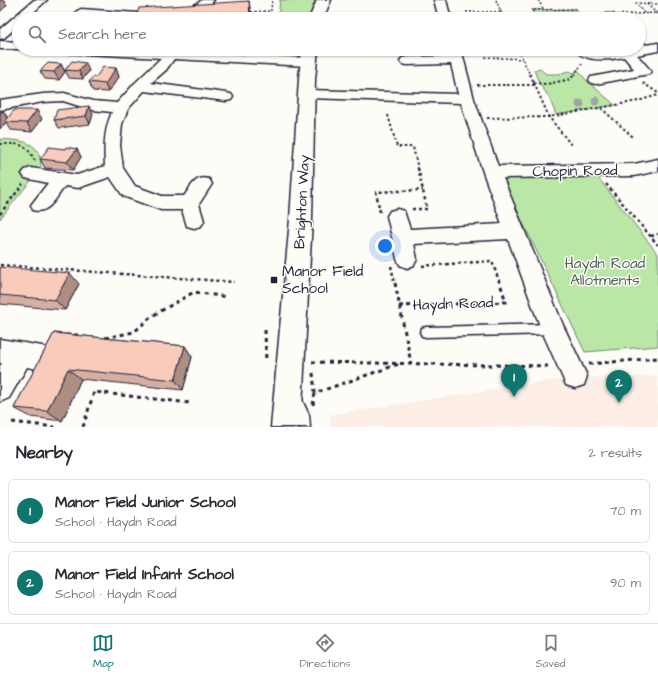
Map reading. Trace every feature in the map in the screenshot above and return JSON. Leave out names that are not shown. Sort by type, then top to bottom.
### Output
[{"type":"street","points":[[27,12],[41,0]]},
{"type":"street","points":[[160,12],[195,9],[203,6],[208,0]]},
{"type":"street","points":[[319,12],[324,0]]},
{"type":"street","points":[[440,0],[443,12]]},
{"type":"street","points":[[0,35],[12,25]]},
{"type":"street","points":[[0,45],[12,46]]},
{"type":"street","points":[[169,56],[161,67],[140,86],[121,108],[114,124],[112,145],[114,169],[129,191],[161,203],[189,203]]},
{"type":"street","name":"Brighton Way","points":[[286,427],[301,219],[309,56]]},
{"type":"street","points":[[405,60],[439,56]]},
{"type":"street","points":[[457,56],[470,92],[492,172],[514,231],[553,329],[579,370]]},
{"type":"street","points":[[631,56],[644,71],[658,76]]},
{"type":"street","points":[[596,80],[644,71]]},
{"type":"street","points":[[64,97],[77,86]]},
{"type":"street","points":[[140,86],[226,97]]},
{"type":"street","points":[[308,94],[470,92]]},
{"type":"street","points":[[197,110],[206,95]]},
{"type":"street","points":[[0,105],[43,98],[64,97],[92,105],[121,108]]},
{"type":"street","name":"Chopin Road","points":[[492,172],[634,170],[658,165]]},
{"type":"street","points":[[31,174],[78,182],[114,169]]},
{"type":"street","points":[[40,205],[61,179]]},
{"type":"street","points":[[189,203],[203,184]]},
{"type":"street","points":[[189,203],[194,221]]},
{"type":"street","points":[[389,217],[402,236],[401,264]]},
{"type":"street","points":[[402,236],[514,231]]},
{"type":"street","points":[[0,389],[21,355]]},
{"type":"lane","points":[[426,332],[553,329]]},
{"type":"lane","points":[[290,384],[303,415],[304,427]]},
{"type":"path","points":[[241,12],[271,11],[272,0]]},
{"type":"path","points":[[466,12],[501,12],[496,0]]},
{"type":"path","points":[[538,0],[544,10]]},
{"type":"path","points":[[643,12],[636,3],[658,4]]},
{"type":"path","points":[[646,3],[657,12],[658,15]]},
{"type":"path","points":[[533,12],[532,10],[576,9],[578,12]]},
{"type":"path","points":[[646,13],[657,12]]},
{"type":"path","points":[[521,56],[549,117],[572,146]]},
{"type":"path","points":[[485,57],[522,59]]},
{"type":"path","points":[[470,92],[534,84],[547,84],[571,79]]},
{"type":"path","points":[[481,118],[549,117],[638,101],[658,95]]},
{"type":"path","points":[[601,108],[633,137]]},
{"type":"path","points":[[388,115],[397,147],[413,147],[428,209]]},
{"type":"path","points":[[606,183],[658,245]]},
{"type":"path","points":[[389,217],[376,192],[423,190]]},
{"type":"path","points":[[650,236],[658,234]]},
{"type":"path","name":"Haydn Road","points":[[399,306],[506,302],[492,262],[401,264],[399,306],[411,364]]},
{"type":"path","points":[[0,265],[234,282]]},
{"type":"path","points":[[97,338],[134,332],[152,316],[194,292],[228,297]]},
{"type":"path","points":[[265,330],[266,362]]},
{"type":"path","points":[[62,338],[68,334],[82,336]]},
{"type":"path","points":[[579,370],[658,358]]},
{"type":"path","points":[[312,406],[315,393],[312,362],[558,366]]},
{"type":"path","points":[[315,393],[402,363]]},
{"type":"path","points":[[83,427],[94,392],[190,403]]},
{"type":"path","points":[[12,422],[55,427]]},
{"type":"shaded area","points":[[658,376],[658,427],[330,427],[330,415],[570,378]]},
{"type":"green space","points":[[280,0],[315,0],[311,12],[279,12]]},
{"type":"green space","points":[[576,9],[578,12],[533,12],[532,10]]},
{"type":"green space","points":[[540,69],[546,74],[559,74],[568,71],[575,73],[577,69],[587,81],[615,105],[556,115],[549,97],[539,83],[534,70]]},
{"type":"green space","points":[[0,139],[22,141],[34,147],[38,152],[41,168],[0,219]]},
{"type":"green space","name":"Haydn Road Allotments","points":[[592,170],[658,254],[658,346],[585,352],[502,179]]},
{"type":"building","points":[[249,1],[250,12],[138,12],[139,8]]},
{"type":"building","points":[[72,61],[86,63],[79,71],[65,70]]},
{"type":"building","points":[[48,63],[61,64],[54,72],[40,71]]},
{"type":"building","points":[[103,67],[116,68],[105,84],[89,82],[93,77],[96,77]]},
{"type":"building","points":[[89,106],[86,116],[54,120],[57,110]]},
{"type":"building","points":[[14,110],[37,110],[27,123],[5,122]]},
{"type":"building","points":[[49,147],[65,149],[66,147],[77,149],[67,162],[40,159]]},
{"type":"building","points":[[0,267],[70,273],[55,300],[0,295]]},
{"type":"building","points":[[54,333],[185,346],[175,380],[68,369],[47,411],[14,408]]},
{"type":"place","name":"Manor Field School","points":[[274,280]]},
{"type":"place","name":"Manor Field Junior School","points":[[514,397]]},
{"type":"place","name":"Manor Field Infant School","points":[[619,403]]}]
